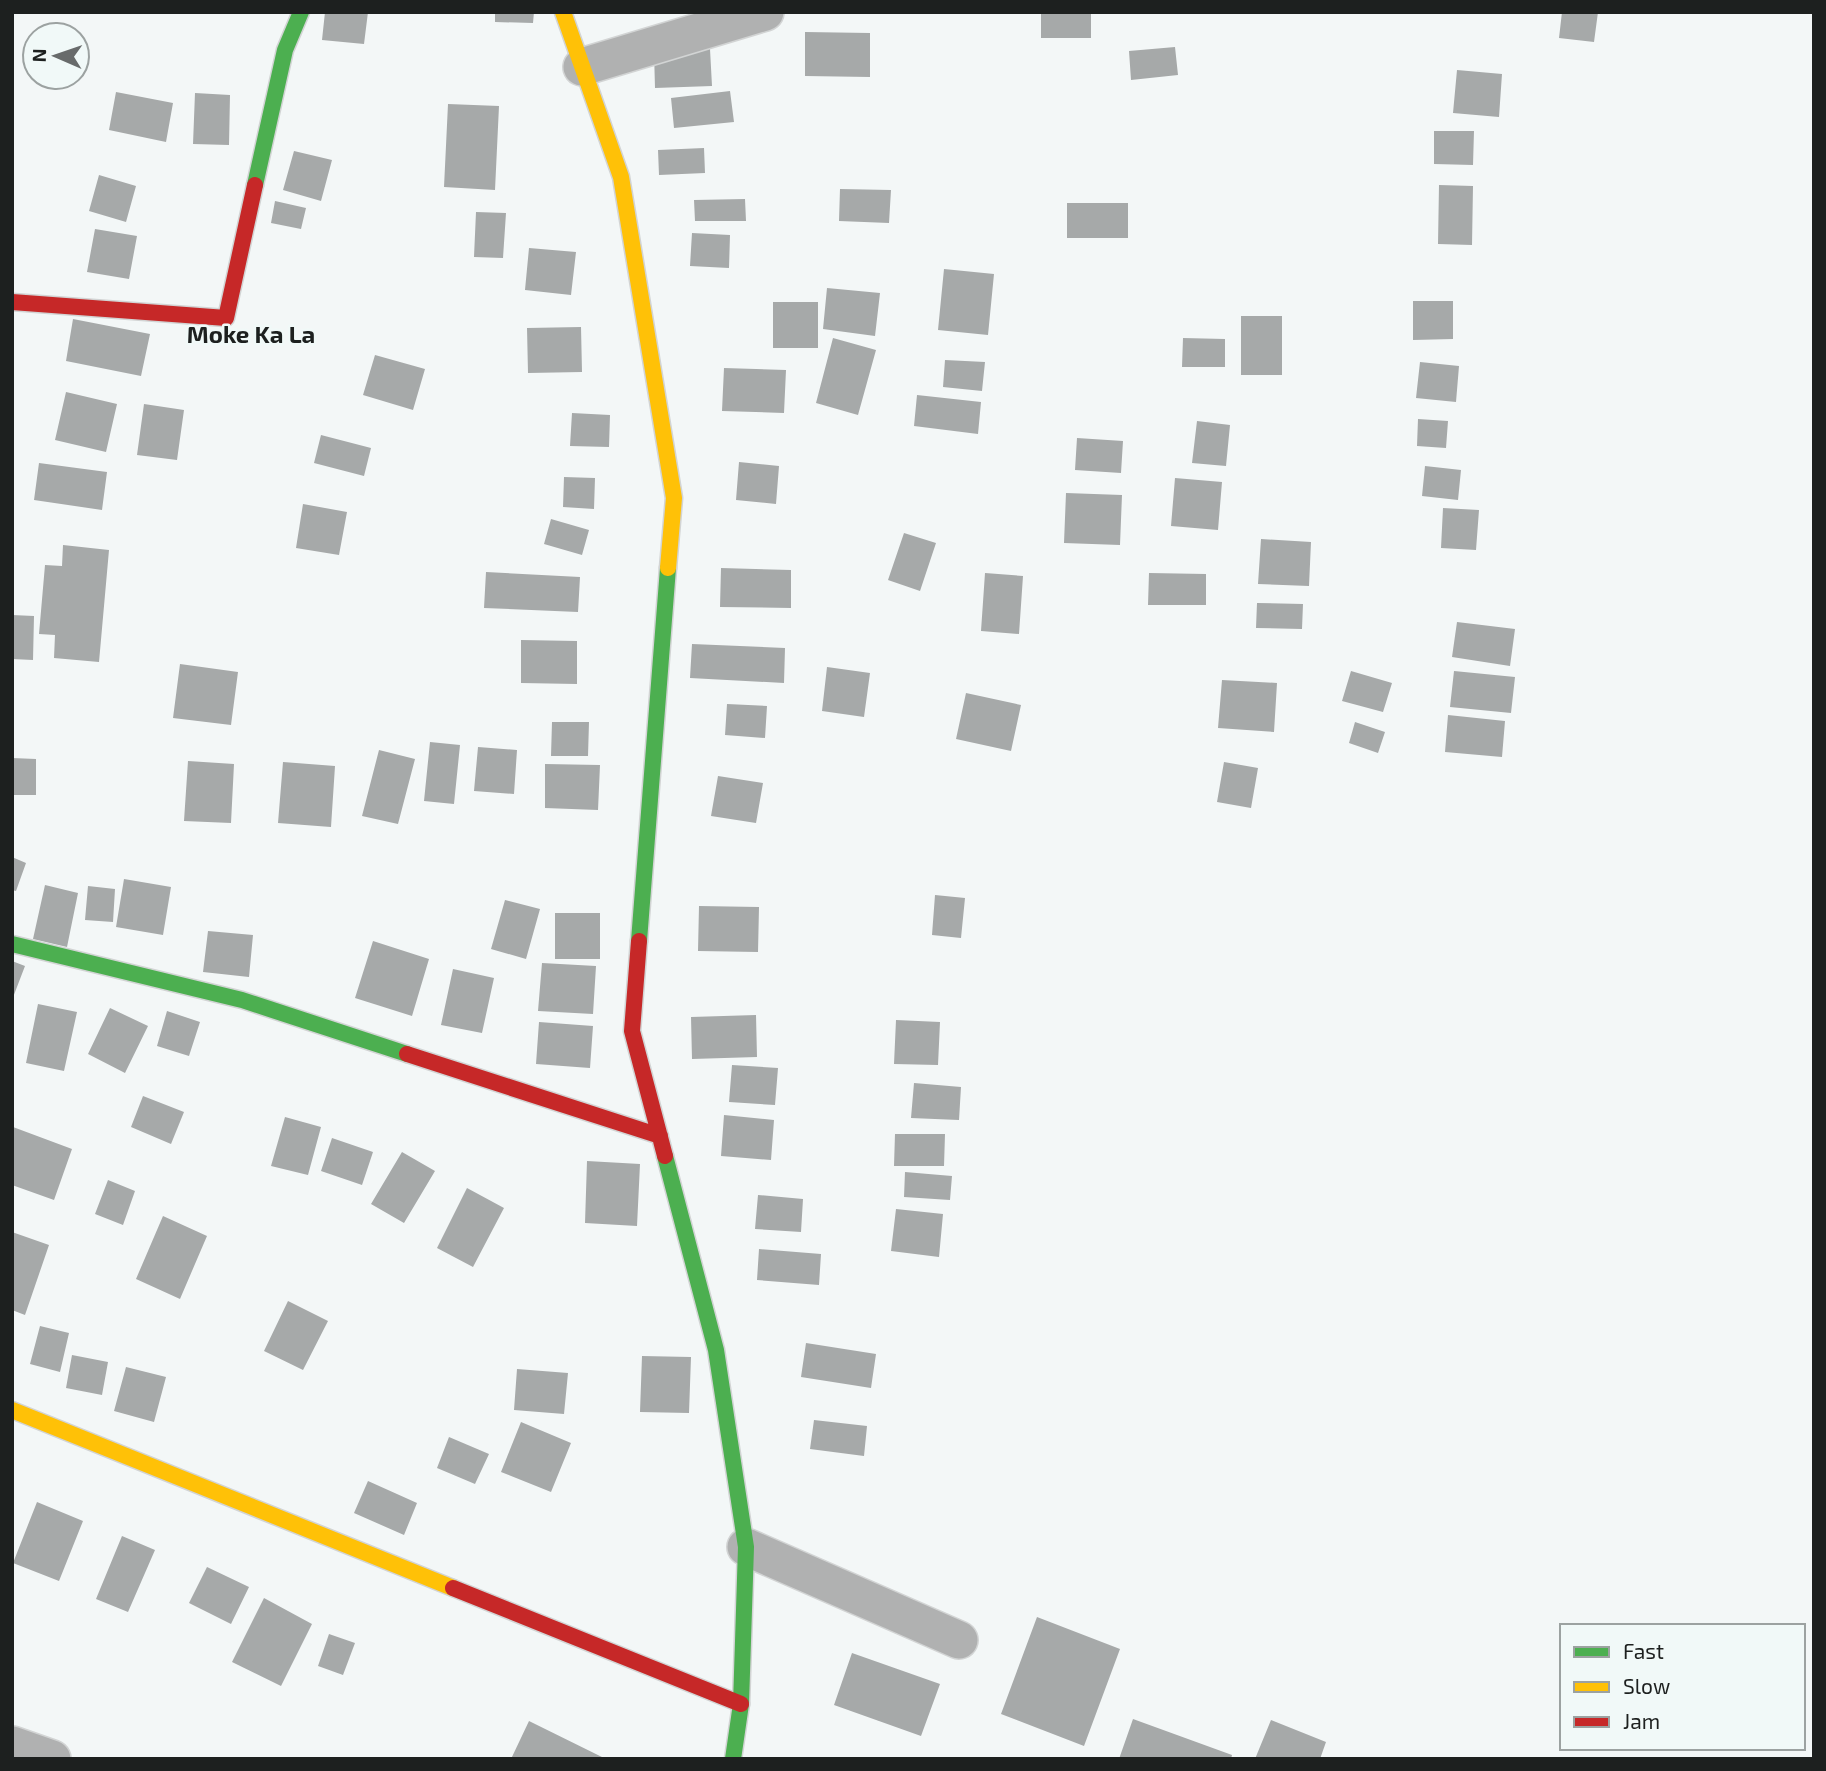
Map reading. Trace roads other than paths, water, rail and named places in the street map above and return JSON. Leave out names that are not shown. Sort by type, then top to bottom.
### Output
[{"type":"street","points":[[12,302],[226,318],[285,50],[301,12]]},
{"type":"street","points":[[563,12],[621,177],[674,498],[632,1031],[716,1350],[746,1547],[741,1704],[733,1759]]},
{"type":"street","points":[[582,67],[765,12]]},
{"type":"street","points":[[12,944],[242,1000],[660,1136]]},
{"type":"street","points":[[12,1410],[741,1704]]},
{"type":"street","points":[[746,1547],[959,1640]]},
{"type":"street","points":[[12,1745],[52,1759]]},
{"type":"district","name":"Moke Ka La","points":[[251,335]]}]
